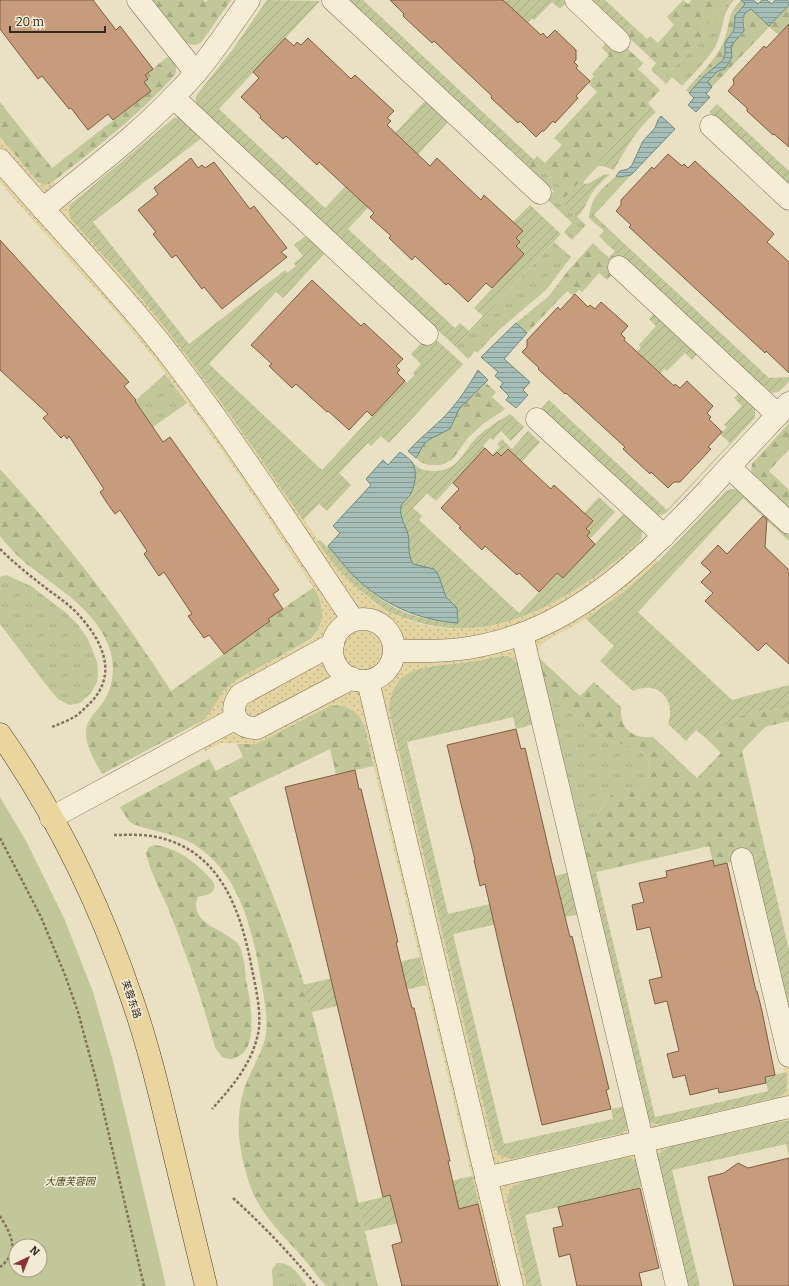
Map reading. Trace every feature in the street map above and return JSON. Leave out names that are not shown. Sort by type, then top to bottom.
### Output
[{"type":"main road","name":"芙蓉东路","points":[[0,734],[36,790],[64,839],[109,937],[131,995],[156,1078],[206,1286]]},
{"type":"street","points":[[138,0],[196,73]]},
{"type":"street","points":[[43,209],[127,140],[173,97],[208,58],[249,0]]},
{"type":"street","points":[[333,0],[540,193]]},
{"type":"street","points":[[576,0],[620,40]]},
{"type":"street","points":[[173,97],[427,334]]},
{"type":"street","points":[[711,126],[789,199]]},
{"type":"street","points":[[0,160],[103,276],[169,356],[245,460],[353,620]]},
{"type":"street","points":[[395,651],[438,651],[479,646],[522,634],[545,625],[586,602],[640,559],[664,536],[783,409],[619,267]]},
{"type":"street","points":[[537,418],[664,536]]},
{"type":"street","points":[[729,467],[789,523]]},
{"type":"street","points":[[362,619],[374,621],[384,627],[392,637],[395,651],[393,661],[386,672],[376,679],[356,679],[342,673],[334,663],[331,652],[333,644],[333,640],[340,629],[353,620],[362,619]]},
{"type":"street","points":[[522,634],[677,1286]]},
{"type":"street","points":[[333,644],[240,695],[234,703],[236,718],[239,722],[248,727],[258,728],[356,679]]},
{"type":"street","points":[[356,679],[486,1178],[512,1286]]},
{"type":"street","points":[[51,818],[236,718]]},
{"type":"street","points":[[742,859],[789,1056]]},
{"type":"street","points":[[486,1178],[789,1107]]},
{"type":"path","points":[[0,549],[16,565],[77,612],[98,641],[105,661],[105,680],[96,699],[75,717],[52,727]]},
{"type":"path","points":[[114,835],[156,837],[172,842],[197,855],[214,871],[227,890],[241,922],[249,954],[256,993],[259,1016],[258,1036],[251,1057],[233,1085],[212,1109]]},
{"type":"path","points":[[0,838],[41,917],[65,975],[78,1012],[96,1079],[144,1286]]},
{"type":"path","points":[[233,1198],[263,1225],[317,1286]]},
{"type":"path","points":[[0,1216],[9,1232],[12,1245],[10,1256],[0,1268]]},
{"type":"green space","points":[[150,0],[203,0],[206,2],[208,0],[231,0],[203,40],[194,45],[184,42]]},
{"type":"green space","points":[[267,0],[320,1],[219,109],[325,208],[426,100],[449,121],[348,229],[455,328],[460,323],[469,331],[483,316],[474,308],[524,254],[519,249],[509,260],[516,238],[523,231],[513,222],[530,205],[561,234],[456,347],[197,105],[196,96],[233,49]]},
{"type":"green space","points":[[346,0],[363,0],[534,160],[526,168]]},
{"type":"green space","points":[[505,0],[563,0],[566,3],[560,9],[552,2],[534,20],[532,18],[526,25],[502,3]]},
{"type":"green space","points":[[588,0],[605,0],[633,26],[625,34]]},
{"type":"green space","points":[[683,0],[688,4],[692,0],[730,0],[701,31],[704,35],[662,80],[651,70],[656,63],[625,34],[633,26],[647,39],[650,36],[658,43],[674,25],[667,17]]},
{"type":"green space","points":[[730,0],[734,0],[730,4],[717,43],[711,54],[682,86],[672,77],[666,84],[662,80],[704,35],[700,32]]},
{"type":"green space","points":[[741,0],[746,4],[735,16],[734,30],[725,43],[725,54],[723,60],[703,77],[689,93],[686,90],[720,50],[730,16]]},
{"type":"green space","points":[[789,5],[789,28],[779,35],[769,27],[712,87],[707,82],[718,71],[726,68],[732,56],[731,46],[744,31],[745,28],[743,17],[747,12],[751,9],[769,26]]},
{"type":"green space","points":[[607,41],[619,41],[643,63],[638,69],[660,90],[648,103],[650,106],[561,202],[558,199],[565,191],[537,165],[531,172],[526,168],[537,156],[545,163],[562,145],[554,138],[597,92],[588,83],[594,76],[592,74],[609,55],[602,48]]},
{"type":"green space","points":[[170,55],[176,66],[175,75],[131,119],[50,184],[44,185],[38,182],[0,137],[0,102],[52,168],[151,91],[147,85],[131,91],[148,79],[145,75]]},
{"type":"green space","points":[[717,104],[789,171],[789,187],[709,112]]},
{"type":"green space","points":[[650,106],[656,112],[643,125],[628,146],[614,170],[603,166],[598,166],[583,182],[584,184],[587,184],[606,174],[610,174],[593,191],[583,210],[577,217],[561,202]]},
{"type":"green space","points":[[179,117],[204,136],[93,222],[189,344],[285,270],[287,273],[296,266],[294,263],[303,256],[294,245],[308,234],[327,251],[283,298],[276,292],[209,364],[322,470],[405,381],[407,383],[415,375],[413,373],[421,364],[411,354],[430,334],[463,364],[389,443],[381,436],[371,446],[368,443],[339,473],[351,485],[327,511],[319,504],[303,520],[268,468],[175,340],[69,215],[69,209],[72,203],[174,118]]},
{"type":"green space","points":[[537,165],[565,191],[558,199],[586,225],[572,240],[564,232],[572,223],[547,199],[554,191],[531,172]]},
{"type":"green space","points":[[631,175],[594,215],[616,236],[608,245],[599,236],[604,231],[589,218],[590,210],[598,194],[616,176],[620,177]]},
{"type":"green space","points":[[616,236],[769,378],[789,377],[789,381],[778,392],[769,393],[765,390],[608,245]]},
{"type":"green space","points":[[554,242],[571,257],[546,290],[499,330],[477,353],[475,351],[468,359],[456,347]]},
{"type":"green space","points":[[593,243],[609,258],[615,251],[625,260],[607,280],[599,273],[582,292],[579,290],[573,296],[567,291],[527,333],[516,323],[549,296],[567,272]]},
{"type":"green space","points":[[655,313],[698,353],[692,360],[685,353],[667,371],[664,369],[658,376],[635,354],[641,348],[639,345],[656,326],[649,319]]},
{"type":"green space","points":[[165,374],[187,403],[153,427],[135,401]]},
{"type":"green space","points":[[486,383],[496,392],[492,397],[505,409],[483,424],[467,439],[452,460],[441,465],[428,465],[420,462],[416,458],[424,444],[430,439],[447,431],[452,426],[459,409]]},
{"type":"green space","points":[[740,392],[755,408],[755,417],[663,515],[654,515],[540,410],[549,400],[667,510],[730,443],[720,434],[727,427],[724,425],[742,406],[734,398]]},
{"type":"green space","points":[[510,414],[524,427],[511,441],[501,431],[493,440],[490,438],[483,446],[485,448],[436,501],[427,493],[413,508],[422,516],[419,520],[519,613],[557,573],[563,578],[626,511],[642,530],[641,539],[610,565],[571,592],[551,604],[508,621],[486,626],[464,628],[440,627],[417,622],[389,612],[360,590],[332,561],[318,542],[320,540],[327,547],[328,546],[357,579],[391,606],[419,617],[458,623],[457,608],[446,597],[438,574],[412,564],[409,555],[408,535],[401,513],[401,506],[410,495],[415,472],[412,462],[419,468],[427,471],[449,468],[458,461],[479,435]]},
{"type":"green space","points":[[789,423],[789,449],[769,471],[789,490],[789,510],[751,473],[752,464]]},
{"type":"green space","points":[[528,431],[540,442],[522,462],[508,449],[501,456],[482,468],[490,453],[492,455],[500,447],[497,444],[502,439],[512,449]]},
{"type":"green space","points":[[0,469],[47,522],[112,604],[171,691],[269,622],[268,619],[314,587],[322,608],[319,628],[309,640],[235,681],[204,720],[102,774],[88,746],[86,729],[91,718],[104,701],[111,685],[113,668],[110,650],[103,634],[86,612],[65,593],[21,559],[0,536]]},
{"type":"green space","points":[[738,489],[789,536],[789,541],[743,498],[638,612],[732,700],[789,685],[789,708],[744,715],[727,724],[709,741],[696,730],[686,741],[668,724],[670,707],[663,694],[650,688],[642,688],[633,691],[600,661],[614,646],[586,619],[623,592],[658,562],[726,491]]},
{"type":"green space","points":[[599,497],[615,512],[579,551],[576,548],[590,532],[586,529],[593,521],[584,513]]},
{"type":"green space","points":[[6,575],[31,586],[66,613],[78,625],[88,639],[97,662],[97,682],[91,693],[80,703],[69,705],[58,699],[0,624],[0,577]]},
{"type":"green space","points":[[508,656],[519,664],[535,724],[516,729],[513,717],[407,742],[448,914],[558,888],[555,876],[570,872],[580,914],[565,917],[563,909],[453,934],[504,1144],[613,1119],[611,1109],[626,1106],[628,1126],[623,1133],[512,1159],[501,1156],[494,1148],[389,710],[392,694],[398,683],[406,675],[429,667],[473,662]]},
{"type":"green space","points":[[537,656],[580,696],[594,682],[621,707],[621,715],[625,727],[629,731],[639,736],[653,737],[697,778],[721,753],[709,741],[727,724],[744,715],[789,708],[789,721],[765,727],[742,751],[766,853],[714,866],[709,846],[588,874],[583,850],[591,828],[600,810],[605,802],[614,793],[622,791],[645,790],[650,776],[648,762],[640,750],[602,737],[575,715],[545,696]]},
{"type":"green space","points":[[545,696],[575,715],[602,737],[640,750],[648,762],[650,776],[645,790],[626,791],[611,795],[603,805],[594,821],[582,851]]},
{"type":"green space","points":[[339,705],[349,708],[362,720],[366,728],[374,766],[336,774],[330,749],[229,798],[254,850],[276,903],[304,984],[329,1080],[378,1286],[326,1286],[306,1261],[275,1227],[263,1211],[253,1193],[245,1169],[241,1150],[239,1137],[239,1114],[248,1078],[265,1041],[266,1013],[254,942],[242,905],[234,888],[223,871],[210,857],[188,841],[173,835],[133,824],[128,820],[120,807],[209,759],[216,771],[243,757],[237,744],[255,744],[330,706]]},
{"type":"green space","name":"大唐芙蓉园","points":[[0,797],[26,841],[64,918],[93,992],[113,1061],[166,1286],[0,1286]]},
{"type":"green space","points":[[155,845],[178,852],[197,865],[214,883],[213,891],[209,894],[198,897],[196,907],[204,921],[236,941],[240,947],[250,999],[252,1023],[249,1044],[244,1052],[237,1057],[230,1059],[222,1057],[215,1047],[201,998],[184,950],[148,861],[146,853],[149,847]]},
{"type":"green space","points":[[766,853],[789,950],[789,1026],[749,858]]},
{"type":"green space","points":[[596,872],[655,1117],[768,1091],[765,1077],[786,1072],[787,1086],[782,1095],[660,1125],[652,1123],[647,1119],[588,874]]},
{"type":"green space","points":[[420,957],[426,985],[311,1012],[303,985]]},
{"type":"green space","points":[[789,1120],[789,1156],[786,1144],[672,1170],[700,1286],[686,1286],[657,1159],[660,1153],[666,1148],[675,1145]]},
{"type":"green space","points":[[628,1157],[637,1161],[645,1186],[525,1215],[542,1286],[527,1286],[507,1201],[511,1189],[528,1180]]},
{"type":"green space","points":[[472,1176],[479,1204],[365,1231],[358,1203]]},
{"type":"green space","points":[[277,1263],[282,1263],[295,1270],[307,1286],[273,1286],[272,1270]]},
{"type":"sand","points":[[0,137],[39,184],[46,185],[53,182],[72,203],[69,207],[155,314],[207,382],[335,564],[367,596],[390,612],[424,625],[457,629],[491,626],[523,616],[555,602],[584,584],[613,563],[639,541],[658,562],[605,606],[542,644],[537,653],[645,1114],[660,1125],[781,1096],[788,1087],[735,861],[789,1026],[789,1120],[665,1148],[656,1160],[645,1186],[611,1160],[518,1183],[507,1201],[527,1286],[498,1286],[363,721],[349,707],[333,705],[320,710],[255,744],[221,743],[205,751],[191,726],[205,719],[228,686],[251,671],[313,638],[317,633],[322,617],[318,595],[229,460],[157,362],[116,312],[32,220],[0,182]],"holes":[[[469,662],[522,670],[628,1126],[605,1138],[512,1159],[501,1156],[494,1148],[389,710],[393,690],[399,681],[428,666]]]},
{"type":"water","points":[[741,0],[753,0],[758,4],[762,0],[767,0],[772,4],[775,0],[787,0],[789,5],[769,26],[751,9],[745,14],[743,18],[744,31],[731,46],[732,57],[725,69],[718,71],[707,82],[712,87],[706,94],[710,97],[696,112],[688,105],[694,98],[689,93],[703,77],[723,60],[725,54],[725,43],[734,30],[735,16],[745,4]]},
{"type":"water","points":[[661,116],[675,129],[631,175],[620,177],[616,176],[620,171],[628,169],[632,165],[643,141],[655,128]]},
{"type":"water","points":[[516,323],[527,333],[504,359],[530,382],[523,390],[528,395],[516,408],[506,400],[509,396],[500,387],[503,383],[495,376],[498,372],[481,357]]},
{"type":"water","points":[[478,370],[488,380],[459,409],[450,429],[430,439],[424,444],[416,458],[408,451],[450,411]]},
{"type":"water","points":[[400,452],[412,462],[415,470],[413,487],[410,495],[403,502],[401,510],[408,534],[411,560],[413,564],[434,569],[438,574],[446,597],[457,608],[458,623],[415,614],[389,603],[354,576],[328,546],[340,533],[333,526],[371,485],[366,479],[383,460],[388,465]]},
{"type":"building","points":[[0,0],[93,0],[116,30],[120,26],[153,69],[145,75],[148,79],[144,82],[151,91],[113,120],[108,114],[88,130],[71,108],[69,109],[42,76],[38,79],[0,29]]},
{"type":"building","points":[[390,0],[503,0],[541,35],[543,33],[547,38],[555,30],[576,50],[576,60],[574,62],[578,66],[576,68],[590,81],[576,96],[578,98],[555,123],[553,121],[536,137],[520,121],[518,123],[491,98],[492,96],[434,41],[432,43],[403,16],[404,14]]},
{"type":"building","points":[[789,24],[789,147],[774,134],[773,135],[728,91],[734,84],[733,79],[764,46],[766,48]]},
{"type":"building","points":[[285,38],[294,46],[297,42],[301,45],[308,38],[351,79],[355,75],[394,111],[387,118],[391,121],[387,125],[430,166],[437,158],[481,200],[484,195],[523,231],[516,238],[520,242],[516,246],[524,254],[492,288],[486,283],[468,302],[448,283],[446,285],[415,256],[412,260],[389,238],[391,236],[370,217],[374,213],[319,162],[317,165],[286,136],[283,139],[260,118],[261,116],[241,97],[259,78],[253,72]]},
{"type":"building","points":[[668,154],[682,166],[684,164],[688,168],[695,161],[774,234],[767,242],[789,262],[789,373],[766,351],[765,353],[629,227],[631,225],[616,211],[621,205],[621,200],[652,167],[654,169]]},
{"type":"building","points":[[191,158],[198,168],[202,165],[205,168],[214,162],[250,209],[254,206],[287,248],[281,252],[287,257],[222,309],[204,287],[202,289],[176,255],[172,258],[153,234],[156,232],[138,210],[158,194],[154,188]]},
{"type":"building","points":[[0,240],[129,382],[124,386],[136,400],[135,401],[163,442],[170,437],[279,590],[273,594],[283,609],[268,619],[270,621],[224,654],[209,635],[204,638],[188,616],[192,614],[164,572],[159,576],[144,554],[147,551],[120,510],[115,514],[107,503],[100,492],[104,489],[69,436],[67,439],[64,435],[61,438],[43,418],[48,414],[0,370]]},
{"type":"building","points":[[312,280],[361,326],[364,323],[403,359],[396,366],[400,370],[397,373],[405,381],[372,416],[367,411],[349,430],[296,384],[292,388],[269,366],[272,364],[251,345]]},
{"type":"building","points":[[575,294],[588,307],[590,305],[595,309],[601,302],[628,326],[621,334],[625,338],[624,340],[674,386],[675,384],[680,388],[687,381],[713,406],[707,413],[711,417],[709,419],[722,432],[708,447],[711,449],[680,482],[674,482],[668,488],[651,472],[650,474],[623,449],[625,447],[566,393],[565,394],[522,352],[527,347],[527,340],[558,307],[560,310]]},
{"type":"building","points":[[485,448],[493,456],[497,452],[501,456],[508,449],[551,489],[554,485],[593,521],[586,529],[590,532],[587,536],[595,544],[563,578],[557,573],[539,592],[519,573],[517,575],[485,546],[482,550],[441,508],[459,489],[453,483]]},
{"type":"building","points":[[763,516],[767,519],[765,547],[789,570],[789,664],[766,643],[758,651],[705,601],[713,593],[701,582],[711,572],[701,563],[718,545],[727,554]]},
{"type":"building","points":[[516,729],[521,749],[525,748],[570,937],[572,936],[609,1089],[606,1090],[611,1109],[542,1125],[485,884],[480,886],[447,745]]},
{"type":"building","points":[[355,770],[359,789],[361,789],[398,942],[396,942],[407,989],[412,1008],[414,1008],[450,1161],[448,1161],[459,1209],[478,1204],[498,1286],[402,1286],[392,1245],[402,1242],[390,1195],[383,1197],[285,787]]},
{"type":"building","points":[[713,860],[714,866],[727,863],[756,991],[762,1011],[775,1075],[765,1077],[766,1083],[719,1093],[718,1088],[690,1095],[685,1075],[673,1078],[667,1054],[679,1051],[667,1001],[655,1004],[649,980],[662,977],[650,927],[637,930],[632,905],[644,902],[639,883],[667,877],[666,871]]},
{"type":"building","points":[[789,1158],[789,1286],[734,1286],[708,1177],[724,1173],[738,1163],[748,1168]]},
{"type":"building","points":[[640,1188],[659,1268],[639,1273],[642,1286],[577,1286],[570,1254],[559,1257],[553,1228],[563,1226],[558,1207]]}]
